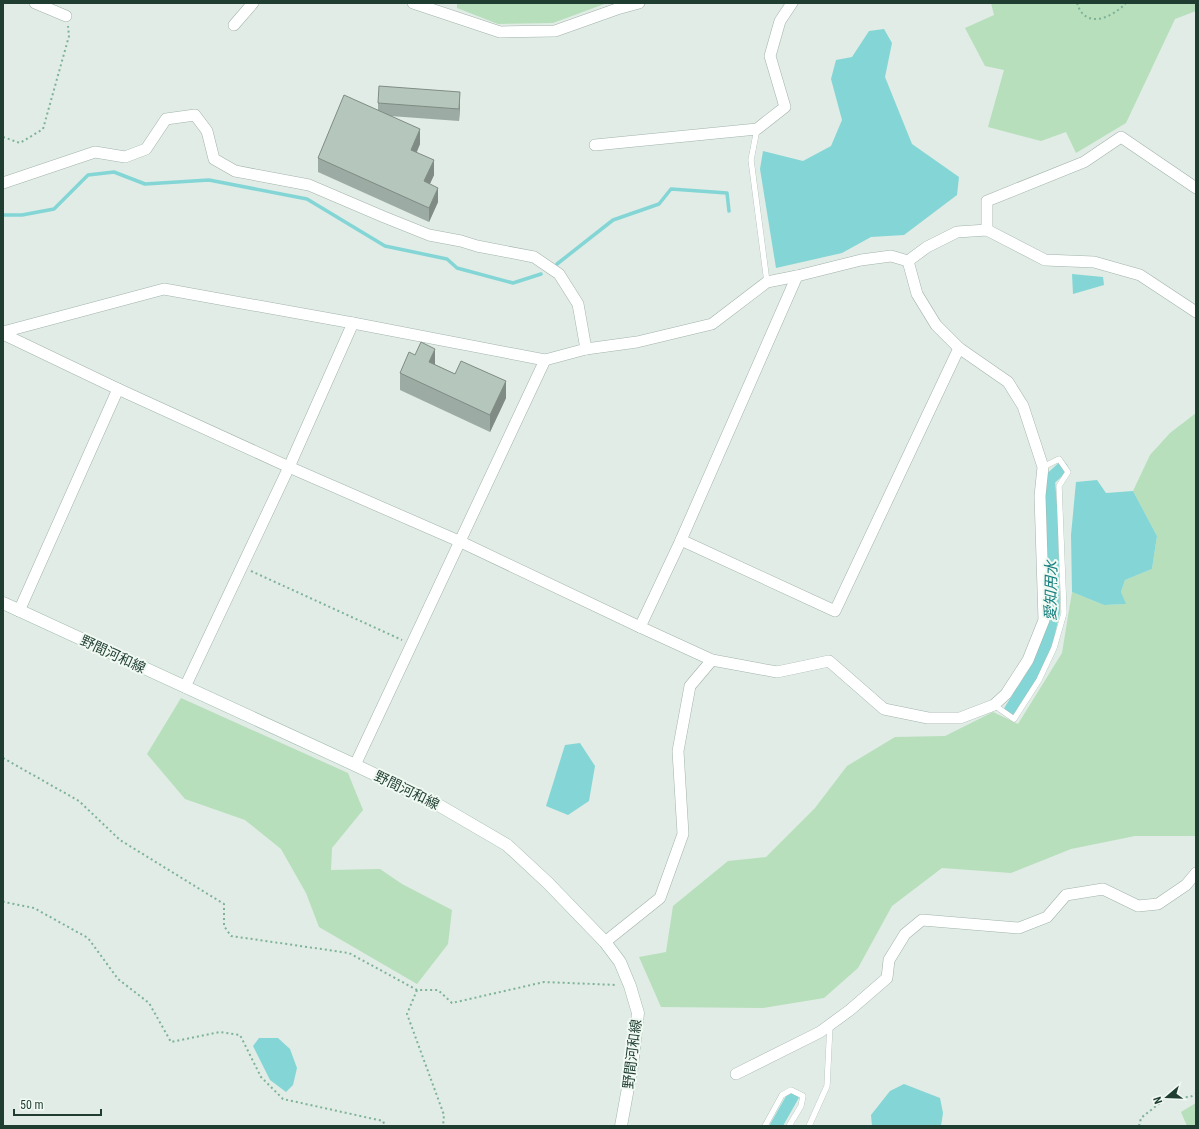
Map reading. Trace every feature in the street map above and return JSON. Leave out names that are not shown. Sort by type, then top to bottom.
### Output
[{"type":"main road","name":"野間河和線","points":[[3,603],[435,803],[507,844],[548,882],[605,942],[620,962],[630,986],[638,1014],[632,1066],[621,1126]]},
{"type":"street","points":[[35,3],[66,16]]},
{"type":"street","points":[[234,25],[253,3]]},
{"type":"street","points":[[413,3],[448,8],[500,32],[555,31],[617,9],[639,3]]},
{"type":"street","points":[[595,145],[757,129],[785,107],[770,56],[780,21],[792,3]]},
{"type":"street","points":[[3,183],[95,152],[125,157],[146,149],[166,119],[195,115],[207,131],[214,159],[235,172],[309,185],[430,235],[534,257],[558,274],[578,304],[586,349]]},
{"type":"street","points":[[987,230],[987,201],[1084,162],[1121,137],[1196,188]]},
{"type":"street","points":[[908,261],[927,247],[958,232],[987,230],[1045,260],[1094,262],[1140,275],[1196,312]]},
{"type":"street","points":[[3,333],[164,289],[545,360],[586,349],[637,342],[712,324],[767,282],[861,260],[891,256],[908,261]]},
{"type":"street","points":[[3,333],[289,467],[461,542],[712,660],[777,672],[829,661],[884,709],[928,718],[960,718],[994,705],[1006,694],[1028,660],[1044,620],[1040,496],[1043,467],[1023,406],[1008,382],[958,348],[936,325],[917,294],[908,261]]},
{"type":"street","points":[[640,627],[681,540],[797,276]]},
{"type":"street","points":[[185,687],[289,467],[353,323]]},
{"type":"street","points":[[681,540],[835,611],[958,348]]},
{"type":"street","points":[[355,765],[461,542],[545,360]]},
{"type":"street","points":[[19,611],[118,388]]},
{"type":"street","points":[[605,942],[660,898],[684,834],[678,751],[690,686],[712,660]]},
{"type":"street","points":[[736,1074],[820,1032],[850,1010],[887,978],[889,960],[905,934],[922,920],[1019,928],[1047,917],[1066,895],[1081,892],[1103,889],[1138,906],[1158,904],[1186,885],[1196,873]]},
{"type":"lane","points":[[757,129],[751,160],[767,282]]},
{"type":"lane","points":[[994,705],[1014,719],[1039,680],[1054,648],[1064,614],[1059,486],[1068,472],[1058,459],[1043,467]]},
{"type":"lane","points":[[809,1126],[827,1086],[830,1024]]},
{"type":"lane","points":[[765,1126],[782,1095],[791,1090],[803,1096],[801,1106],[789,1126]]},
{"type":"path","points":[[1077,3],[1082,15],[1090,19],[1100,19],[1111,15],[1126,3]]},
{"type":"path","points":[[3,137],[20,143],[43,129],[69,36],[66,16]]},
{"type":"path","points":[[242,566],[412,645]]},
{"type":"path","points":[[3,758],[79,801],[120,840],[224,904],[224,926],[231,936],[349,953],[417,990],[438,990],[452,1003],[544,982],[630,986]]},
{"type":"path","points":[[3,901],[34,908],[88,938],[118,979],[149,1003],[171,1042],[220,1032],[240,1035],[261,1077],[283,1099],[383,1121],[386,1126]]},
{"type":"path","points":[[417,990],[407,1014],[444,1115],[443,1126]]},
{"type":"path","points":[[1139,1126],[1141,1118],[1166,1098],[1190,1097],[1196,1094]]},
{"type":"green space","points":[[457,3],[607,3],[553,23],[498,24],[457,8]]},
{"type":"green space","points":[[991,3],[1196,3],[1196,11],[1175,19],[1126,123],[1076,153],[1066,132],[1041,141],[988,127],[1004,70],[985,66],[965,28],[994,15]]},
{"type":"green space","points":[[1196,413],[1196,836],[1135,836],[1071,849],[1011,873],[942,868],[892,906],[858,968],[824,998],[763,1008],[661,1007],[639,957],[666,952],[673,906],[728,861],[766,857],[815,808],[847,766],[895,737],[945,736],[993,712],[1018,724],[1062,653],[1072,592],[1104,605],[1125,604],[1121,592],[1125,580],[1152,569],[1157,536],[1133,491],[1150,455],[1170,433]]},
{"type":"green space","points":[[181,698],[348,773],[363,810],[332,848],[331,870],[380,869],[402,884],[452,910],[448,944],[417,984],[319,927],[306,893],[281,849],[245,820],[185,799],[147,754]]},
{"type":"green space","points":[[1196,1103],[1196,1126],[1187,1126],[1181,1112]]},
{"type":"water","points":[[884,29],[892,43],[885,77],[912,144],[959,177],[957,195],[904,235],[871,237],[842,253],[776,268],[760,169],[763,151],[803,161],[831,146],[842,120],[831,79],[836,60],[852,57],[869,31]]},
{"type":"water","points":[[1072,274],[1103,277],[1104,285],[1073,294]]},
{"type":"water","points":[[1097,480],[1106,493],[1133,491],[1157,536],[1152,569],[1125,580],[1121,592],[1126,604],[1104,605],[1072,592],[1071,535],[1076,482]]},
{"type":"water","points":[[580,743],[595,766],[589,801],[568,815],[546,806],[565,745]]},
{"type":"water","points":[[259,1038],[278,1038],[290,1049],[297,1068],[293,1085],[286,1092],[270,1080],[253,1046]]},
{"type":"water","points":[[904,1084],[940,1098],[943,1113],[941,1126],[872,1126],[871,1115],[890,1091]]},
{"type":"building","points":[[379,86],[460,92],[459,109],[378,103]]},
{"type":"building","points":[[344,95],[420,129],[411,150],[434,160],[424,181],[438,188],[429,208],[318,158]]},
{"type":"building","points":[[421,342],[435,349],[429,362],[455,374],[461,361],[506,381],[490,415],[400,373],[409,352],[415,355]]},
{"type":"waterway","points":[[3,215],[22,215],[54,209],[88,175],[114,172],[145,184],[209,180],[307,199],[385,246],[447,259],[457,268],[513,283],[541,274]]},
{"type":"waterway","points":[[557,264],[613,220],[659,204],[671,189],[727,193],[729,211]]},
{"type":"waterway","name":"愛知用水","points":[[1010,710],[1038,666],[1048,638],[1054,611],[1052,519],[1049,480],[1062,468]]},
{"type":"waterway","name":"愛知用水","points":[[776,1126],[793,1096]]}]
